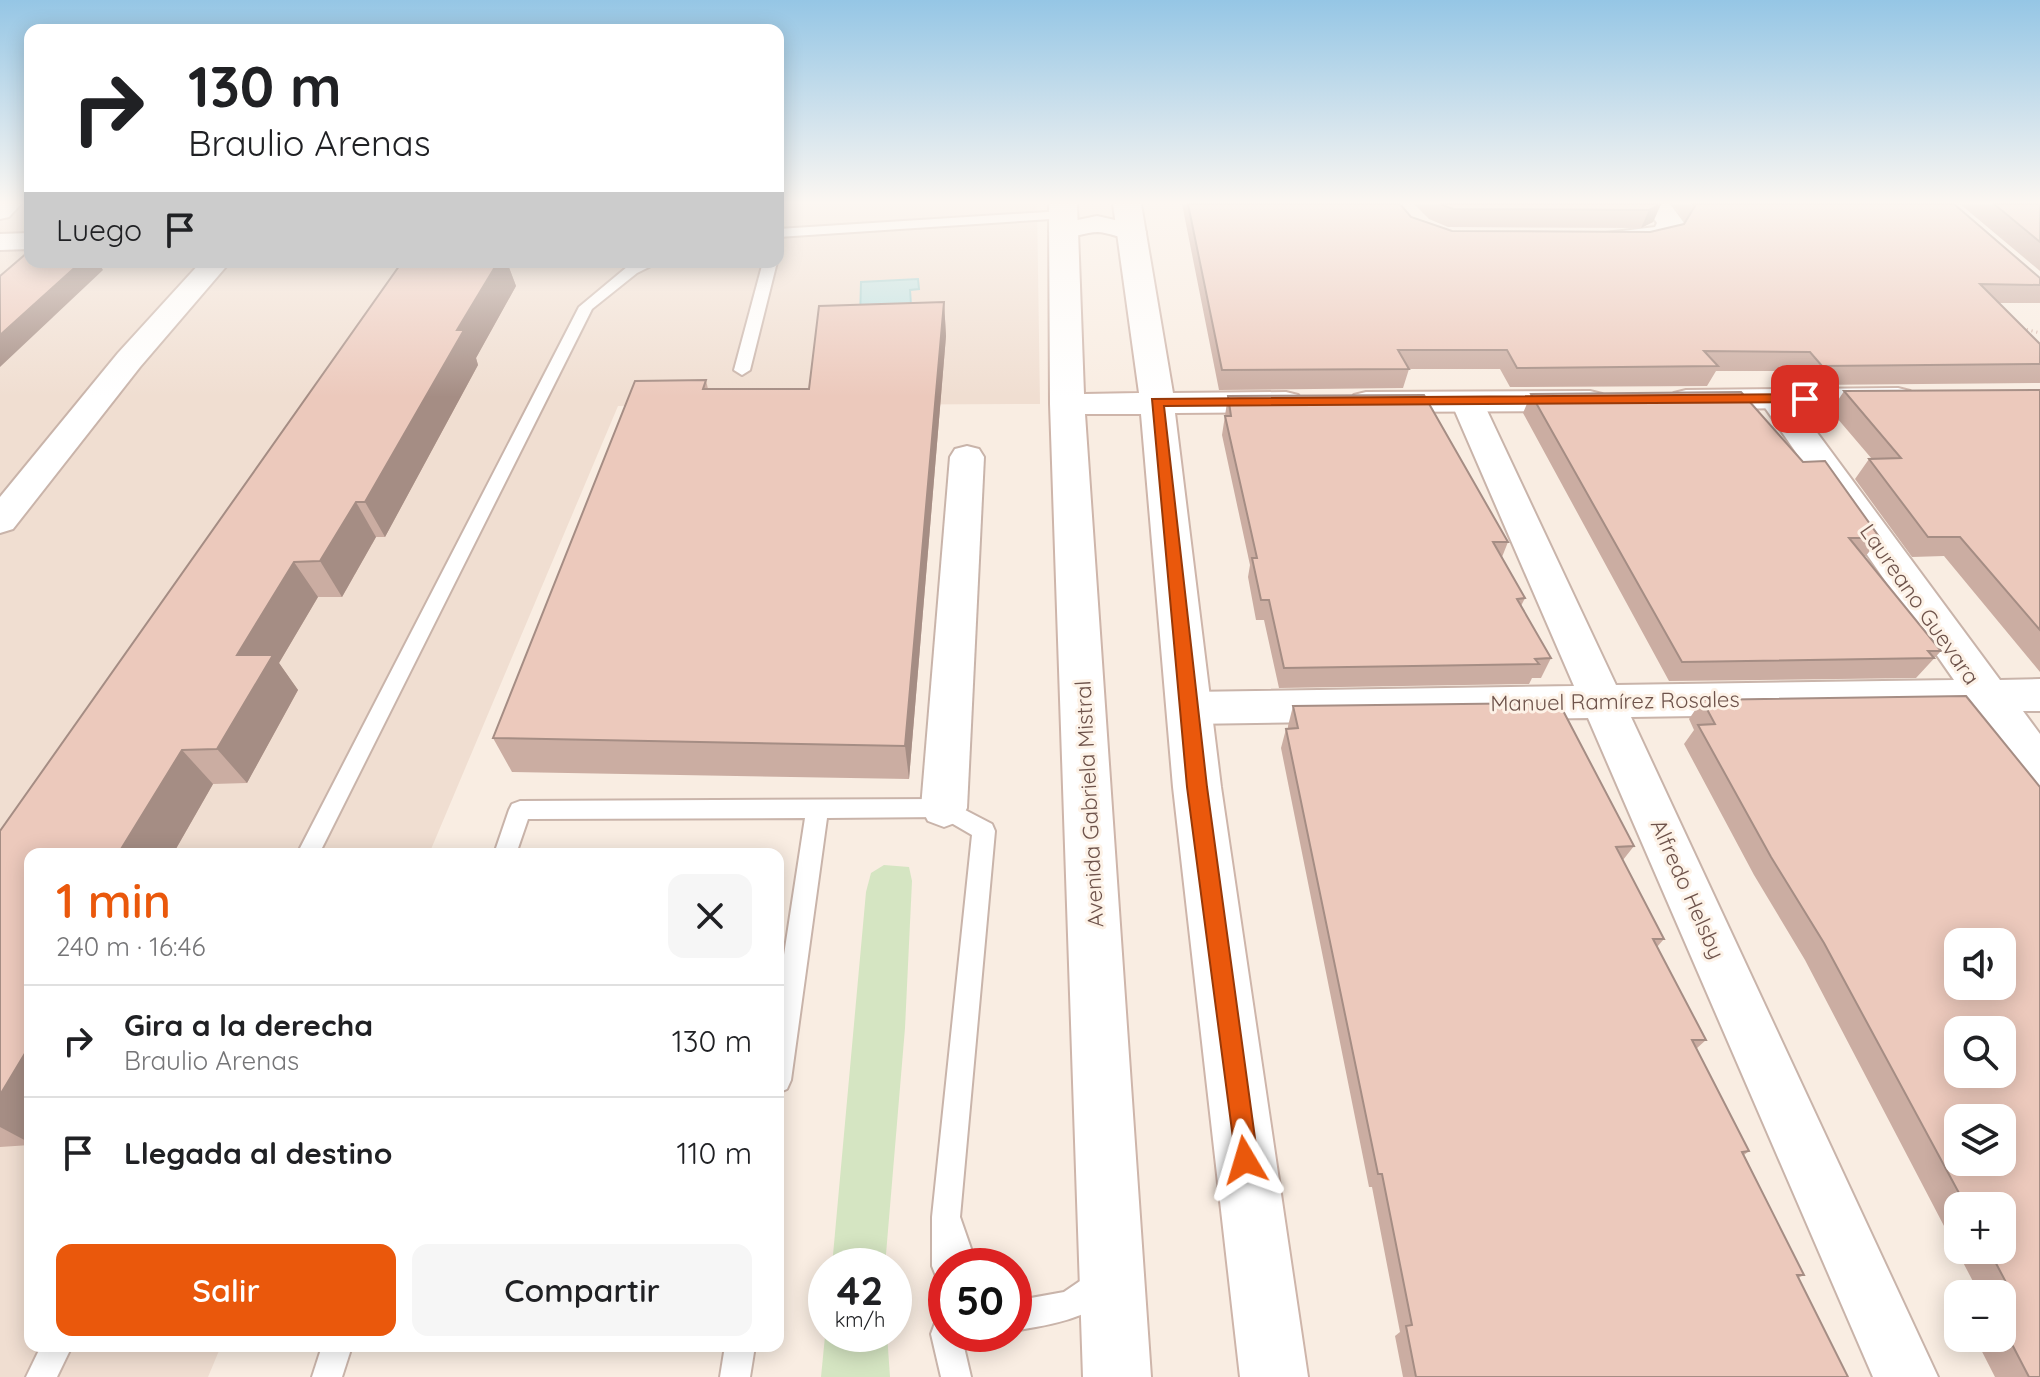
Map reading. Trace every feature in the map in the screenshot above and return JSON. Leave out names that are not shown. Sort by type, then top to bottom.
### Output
[{"type":"main road","name":"Avenida Gabriela Mistral","points":[[1063,268],[1067,404],[1114,1271],[1117,1377]]},
{"type":"main road","points":[[1137,268],[1157,402],[1189,708],[1274,1377]]},
{"type":"main road","points":[[1067,404],[1931,397]]},
{"type":"street","points":[[0,521],[129,360],[210,268]]},
{"type":"street","name":"Laureano Guevara","points":[[1775,399],[2040,768]]},
{"type":"street","name":"Alfredo Helsby","points":[[1467,402],[1906,1377]]},
{"type":"street","points":[[944,808],[967,457]]},
{"type":"street","name":"Manuel Ramírez Rosales","points":[[1189,708],[1984,693],[2040,695]]},
{"type":"lane","points":[[311,848],[586,307],[636,268]]},
{"type":"lane","points":[[742,370],[768,268]]},
{"type":"lane","points":[[784,1038],[817,808]]},
{"type":"lane","points":[[507,848],[520,810],[944,808],[984,831],[946,1217],[946,1248]]},
{"type":"lane","points":[[946,1217],[957,1248]]},
{"type":"lane","points":[[1032,1313],[1070,1306],[1114,1271]]},
{"type":"lane","points":[[41,1377],[54,1352]]},
{"type":"lane","points":[[327,1377],[335,1352]]},
{"type":"lane","points":[[735,1377],[739,1352]]},
{"type":"lane","points":[[950,1352],[956,1377]]},
{"type":"path","points":[[2018,327],[2040,333]]},
{"type":"path","points":[[2017,336],[2013,331],[2018,327],[2040,327]]},
{"type":"shaded area","points":[[0,268],[1038,268],[1040,404],[618,406],[432,848],[24,848],[24,1352],[218,1352],[208,1377],[0,1377]]},
{"type":"green space","points":[[884,865],[909,867],[912,881],[905,1028],[887,1248],[834,1248],[866,892],[871,873]]},
{"type":"green space","points":[[823,1352],[888,1352],[890,1377],[821,1377]]},
{"type":"water","points":[[918,279],[919,289],[910,290],[912,320],[860,322],[861,282]]},
{"type":"building","points":[[9,268],[74,268],[0,335],[0,276]]},
{"type":"building","points":[[398,268],[494,268],[457,330],[464,330],[365,502],[356,502],[320,561],[294,562],[237,655],[273,655],[217,749],[182,750],[122,848],[24,848],[24,1055],[0,1095],[0,831]]},
{"type":"building","points":[[1201,268],[2029,268],[2040,278],[2040,285],[1980,284],[2040,344],[2040,364],[1822,366],[1810,352],[1704,351],[1718,366],[1517,368],[1507,350],[1398,350],[1409,369],[1222,370]]},
{"type":"building","points":[[944,302],[905,746],[493,738],[635,381],[706,380],[703,389],[809,389],[819,306]]},
{"type":"building","points":[[2040,390],[2040,630],[1960,537],[1928,537],[1869,459],[1901,458],[1844,391]]},
{"type":"building","points":[[1741,392],[1803,462],[1825,461],[1880,538],[1849,538],[1941,651],[1928,651],[1934,658],[1682,662],[1531,394]]},
{"type":"building","points":[[1424,395],[1508,542],[1493,542],[1525,598],[1517,599],[1551,658],[1535,659],[1539,664],[1284,668],[1269,600],[1261,600],[1252,558],[1257,558],[1225,416],[1231,416],[1228,396]]},
{"type":"building","points":[[1966,696],[2040,787],[2040,1377],[2029,1377],[2016,1352],[2016,1280],[2005,1280],[1996,1264],[2016,1264],[2016,1192],[1958,1192],[1950,1176],[2016,1176],[2016,1104],[1944,1104],[1944,1165],[1824,943],[1771,857],[1698,725],[1715,724],[1702,700]]},
{"type":"building","points":[[1559,703],[1634,846],[1616,847],[1664,939],[1653,939],[1706,1040],[1692,1040],[1749,1151],[1742,1152],[1804,1275],[1797,1275],[1848,1377],[1416,1377],[1406,1326],[1412,1325],[1382,1174],[1378,1174],[1286,729],[1298,728],[1293,706]]},
{"type":"route","points":[[1245,1160],[1197,787],[1157,402],[1805,399]]}]
